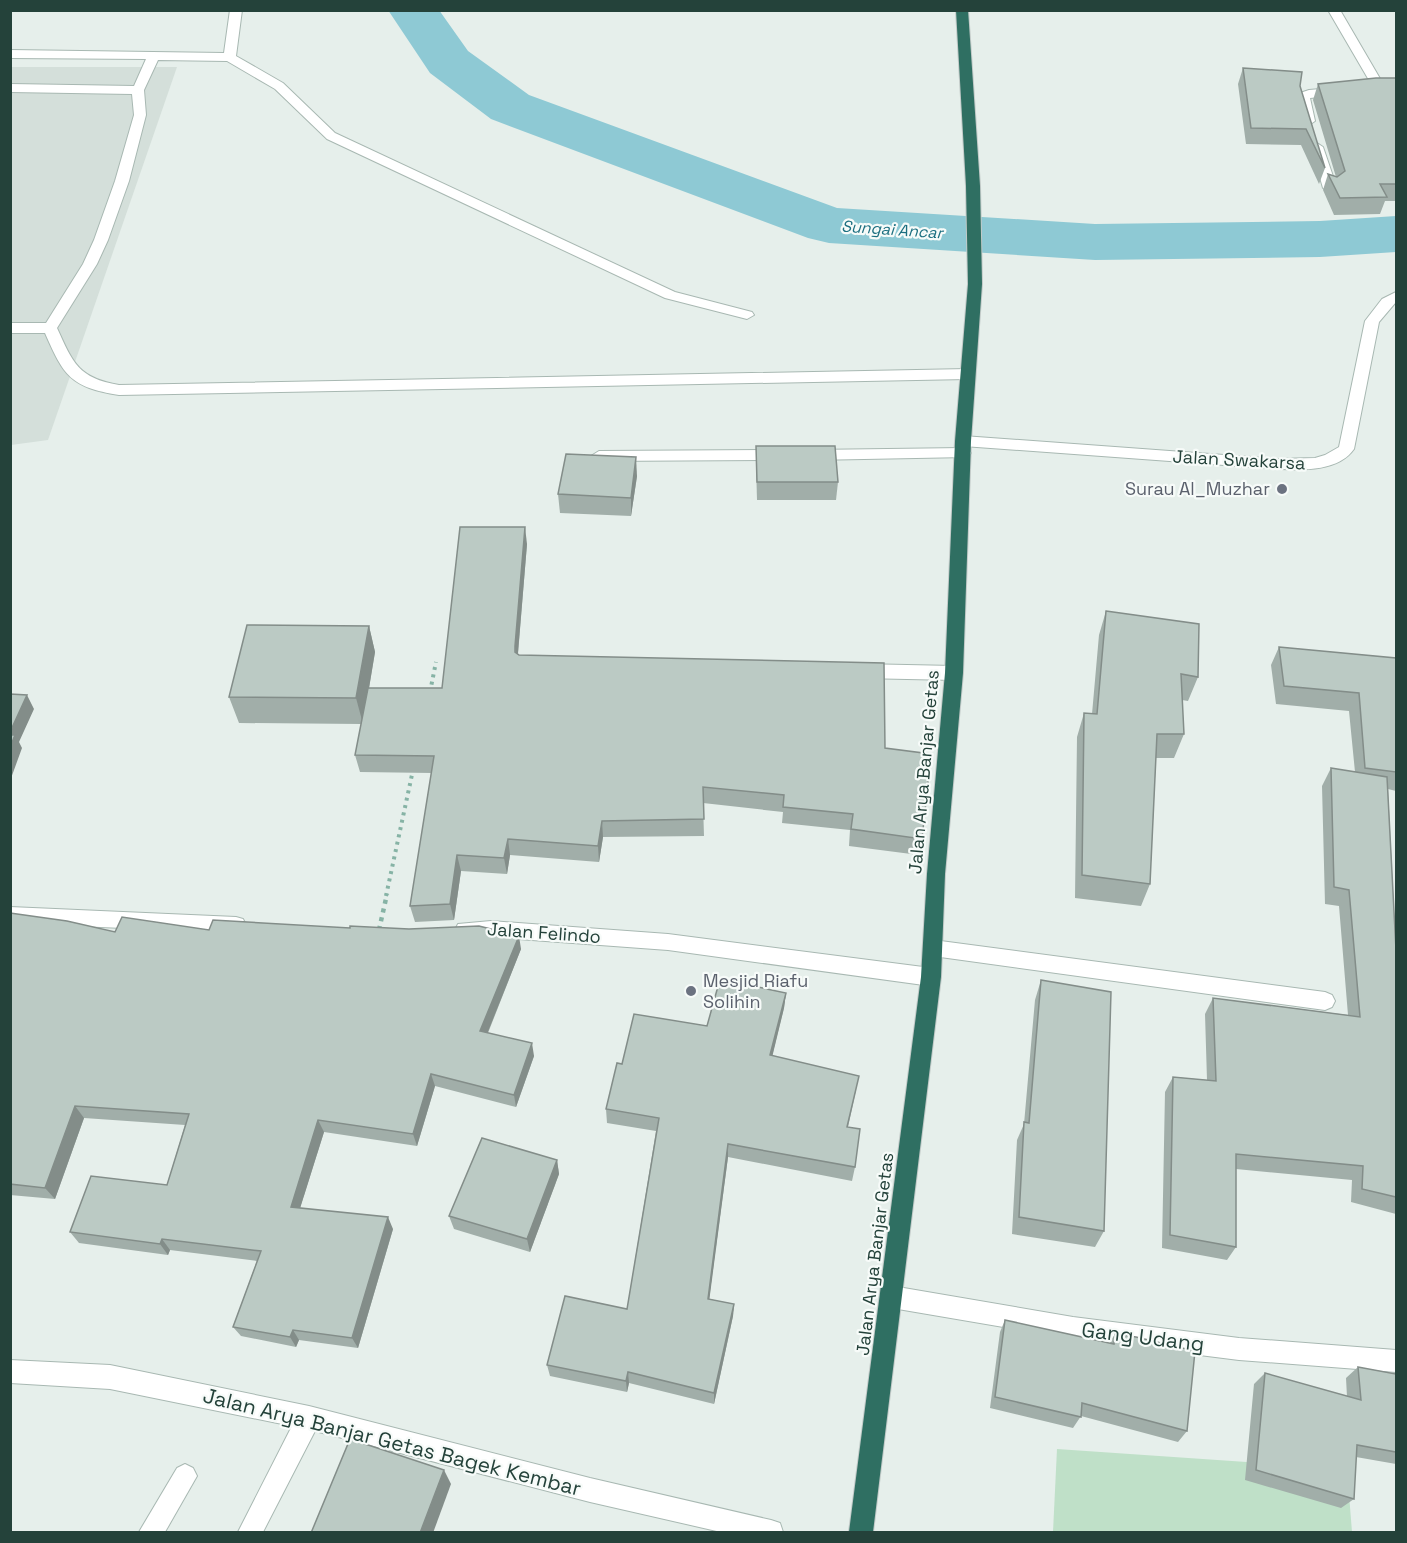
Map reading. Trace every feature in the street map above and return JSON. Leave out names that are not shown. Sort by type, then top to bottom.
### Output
[{"type":"highway","name":"Jalan Arya Banjar Getas","points":[[861,1533],[931,977],[936,874],[954,673],[963,447],[975,284],[973,186],[962,10]]},
{"type":"street","points":[[230,57],[236,10]]},
{"type":"street","points":[[1330,188],[1303,101],[1304,96],[1369,88],[1376,82],[1334,10]]},
{"type":"street","points":[[10,54],[230,57],[279,86],[331,136],[670,295],[747,315]]},
{"type":"street","points":[[50,327],[90,264],[101,240],[122,181],[140,115],[138,90],[153,56]]},
{"type":"street","points":[[10,88],[138,90]]},
{"type":"street","name":"Jalan Swakarsa","points":[[579,457],[963,447],[1278,464],[1316,464],[1333,460],[1346,449],[1372,321],[1387,302],[1396,296]]},
{"type":"street","points":[[10,328],[50,327]]},
{"type":"street","points":[[50,327],[70,370],[77,378],[91,385],[119,390],[968,374]]},
{"type":"street","points":[[848,671],[954,673]]},
{"type":"street","points":[[10,915],[252,926]]},
{"type":"street","name":"Jalan Felindo","points":[[446,931],[490,929],[668,942],[931,977]]},
{"type":"street","points":[[933,948],[1325,1001]]},
{"type":"street","name":"Gang Udang","points":[[892,1298],[1097,1331],[1239,1349],[1396,1362]]},
{"type":"street","name":"Jalan Arya Banjar Getas Bagek Kembar","points":[[10,1371],[110,1377],[309,1418],[590,1490],[771,1533]]},
{"type":"street","points":[[250,1533],[309,1418]]},
{"type":"street","points":[[151,1533],[185,1476]]},
{"type":"path","points":[[429,697],[436,662]]},
{"type":"path","points":[[379,931],[414,767]]},
{"type":"shaded area","points":[[10,67],[177,67],[48,440],[11,445]]},
{"type":"green space","points":[[1057,1449],[1347,1469],[1352,1532],[1053,1532]]},
{"type":"building","points":[[1243,68],[1302,72],[1300,86],[1325,168],[1306,129],[1251,128]]},
{"type":"building","points":[[1396,78],[1396,184],[1380,184],[1387,197],[1340,198],[1328,174],[1337,177],[1345,171],[1318,84]]},
{"type":"building","points":[[756,446],[835,446],[838,482],[757,482]]},
{"type":"building","points":[[566,454],[636,457],[631,498],[558,494]]},
{"type":"building","points":[[460,527],[525,527],[515,646],[515,652],[519,655],[884,663],[885,748],[931,754],[922,839],[851,829],[853,814],[783,807],[784,795],[703,787],[704,819],[602,821],[598,846],[508,839],[504,858],[457,855],[450,904],[410,906],[434,756],[355,755],[368,688],[442,688]]},
{"type":"building","points":[[1106,611],[1199,624],[1198,677],[1181,674],[1184,734],[1157,734],[1150,884],[1082,875],[1084,713],[1097,714]]},
{"type":"building","points":[[247,625],[369,626],[356,698],[229,697]]},
{"type":"building","points":[[1279,647],[1396,658],[1396,772],[1365,768],[1359,693],[1284,686]]},
{"type":"building","points":[[10,694],[27,695],[10,732]]},
{"type":"building","points":[[10,735],[15,735],[10,747]]},
{"type":"building","points":[[1331,768],[1387,777],[1396,950],[1396,1197],[1362,1189],[1363,1166],[1236,1154],[1236,1247],[1170,1235],[1173,1077],[1216,1081],[1213,998],[1360,1017],[1349,890],[1334,887]]},
{"type":"building","points":[[10,913],[67,921],[115,932],[122,917],[209,930],[213,920],[350,928],[350,926],[409,929],[479,926],[519,936],[480,1031],[532,1043],[514,1095],[431,1074],[413,1134],[318,1120],[291,1207],[388,1217],[352,1338],[293,1330],[290,1337],[233,1327],[261,1251],[162,1239],[160,1244],[70,1232],[91,1176],[167,1185],[189,1114],[75,1106],[45,1188],[10,1184]]},
{"type":"building","points":[[720,979],[786,993],[770,1055],[859,1076],[847,1127],[860,1129],[855,1167],[728,1144],[708,1299],[734,1304],[714,1393],[628,1372],[626,1381],[547,1365],[565,1296],[627,1309],[659,1118],[606,1109],[617,1063],[622,1064],[634,1014],[707,1026]]},
{"type":"building","points":[[1041,980],[1111,992],[1104,1231],[1019,1217],[1024,1122],[1029,1123]]},
{"type":"building","points":[[482,1138],[557,1160],[527,1239],[449,1216]]},
{"type":"building","points":[[1005,1320],[1114,1344],[1115,1334],[1195,1351],[1187,1431],[1082,1403],[1081,1417],[995,1397]]},
{"type":"building","points":[[1358,1367],[1396,1374],[1396,1452],[1357,1445],[1354,1499],[1256,1470],[1265,1373],[1361,1400]]},
{"type":"building","points":[[350,1439],[444,1470],[420,1533],[311,1533]]},
{"type":"waterway","name":"Sungai Ancar","points":[[413,10],[449,62],[510,107],[829,225],[1095,242],[1320,239],[1396,234]]},
{"type":"place","name":"Surau Al_Muzhar","points":[[1282,489]]},
{"type":"place","name":"Mesjid Riafu Solihin","points":[[691,991]]}]
